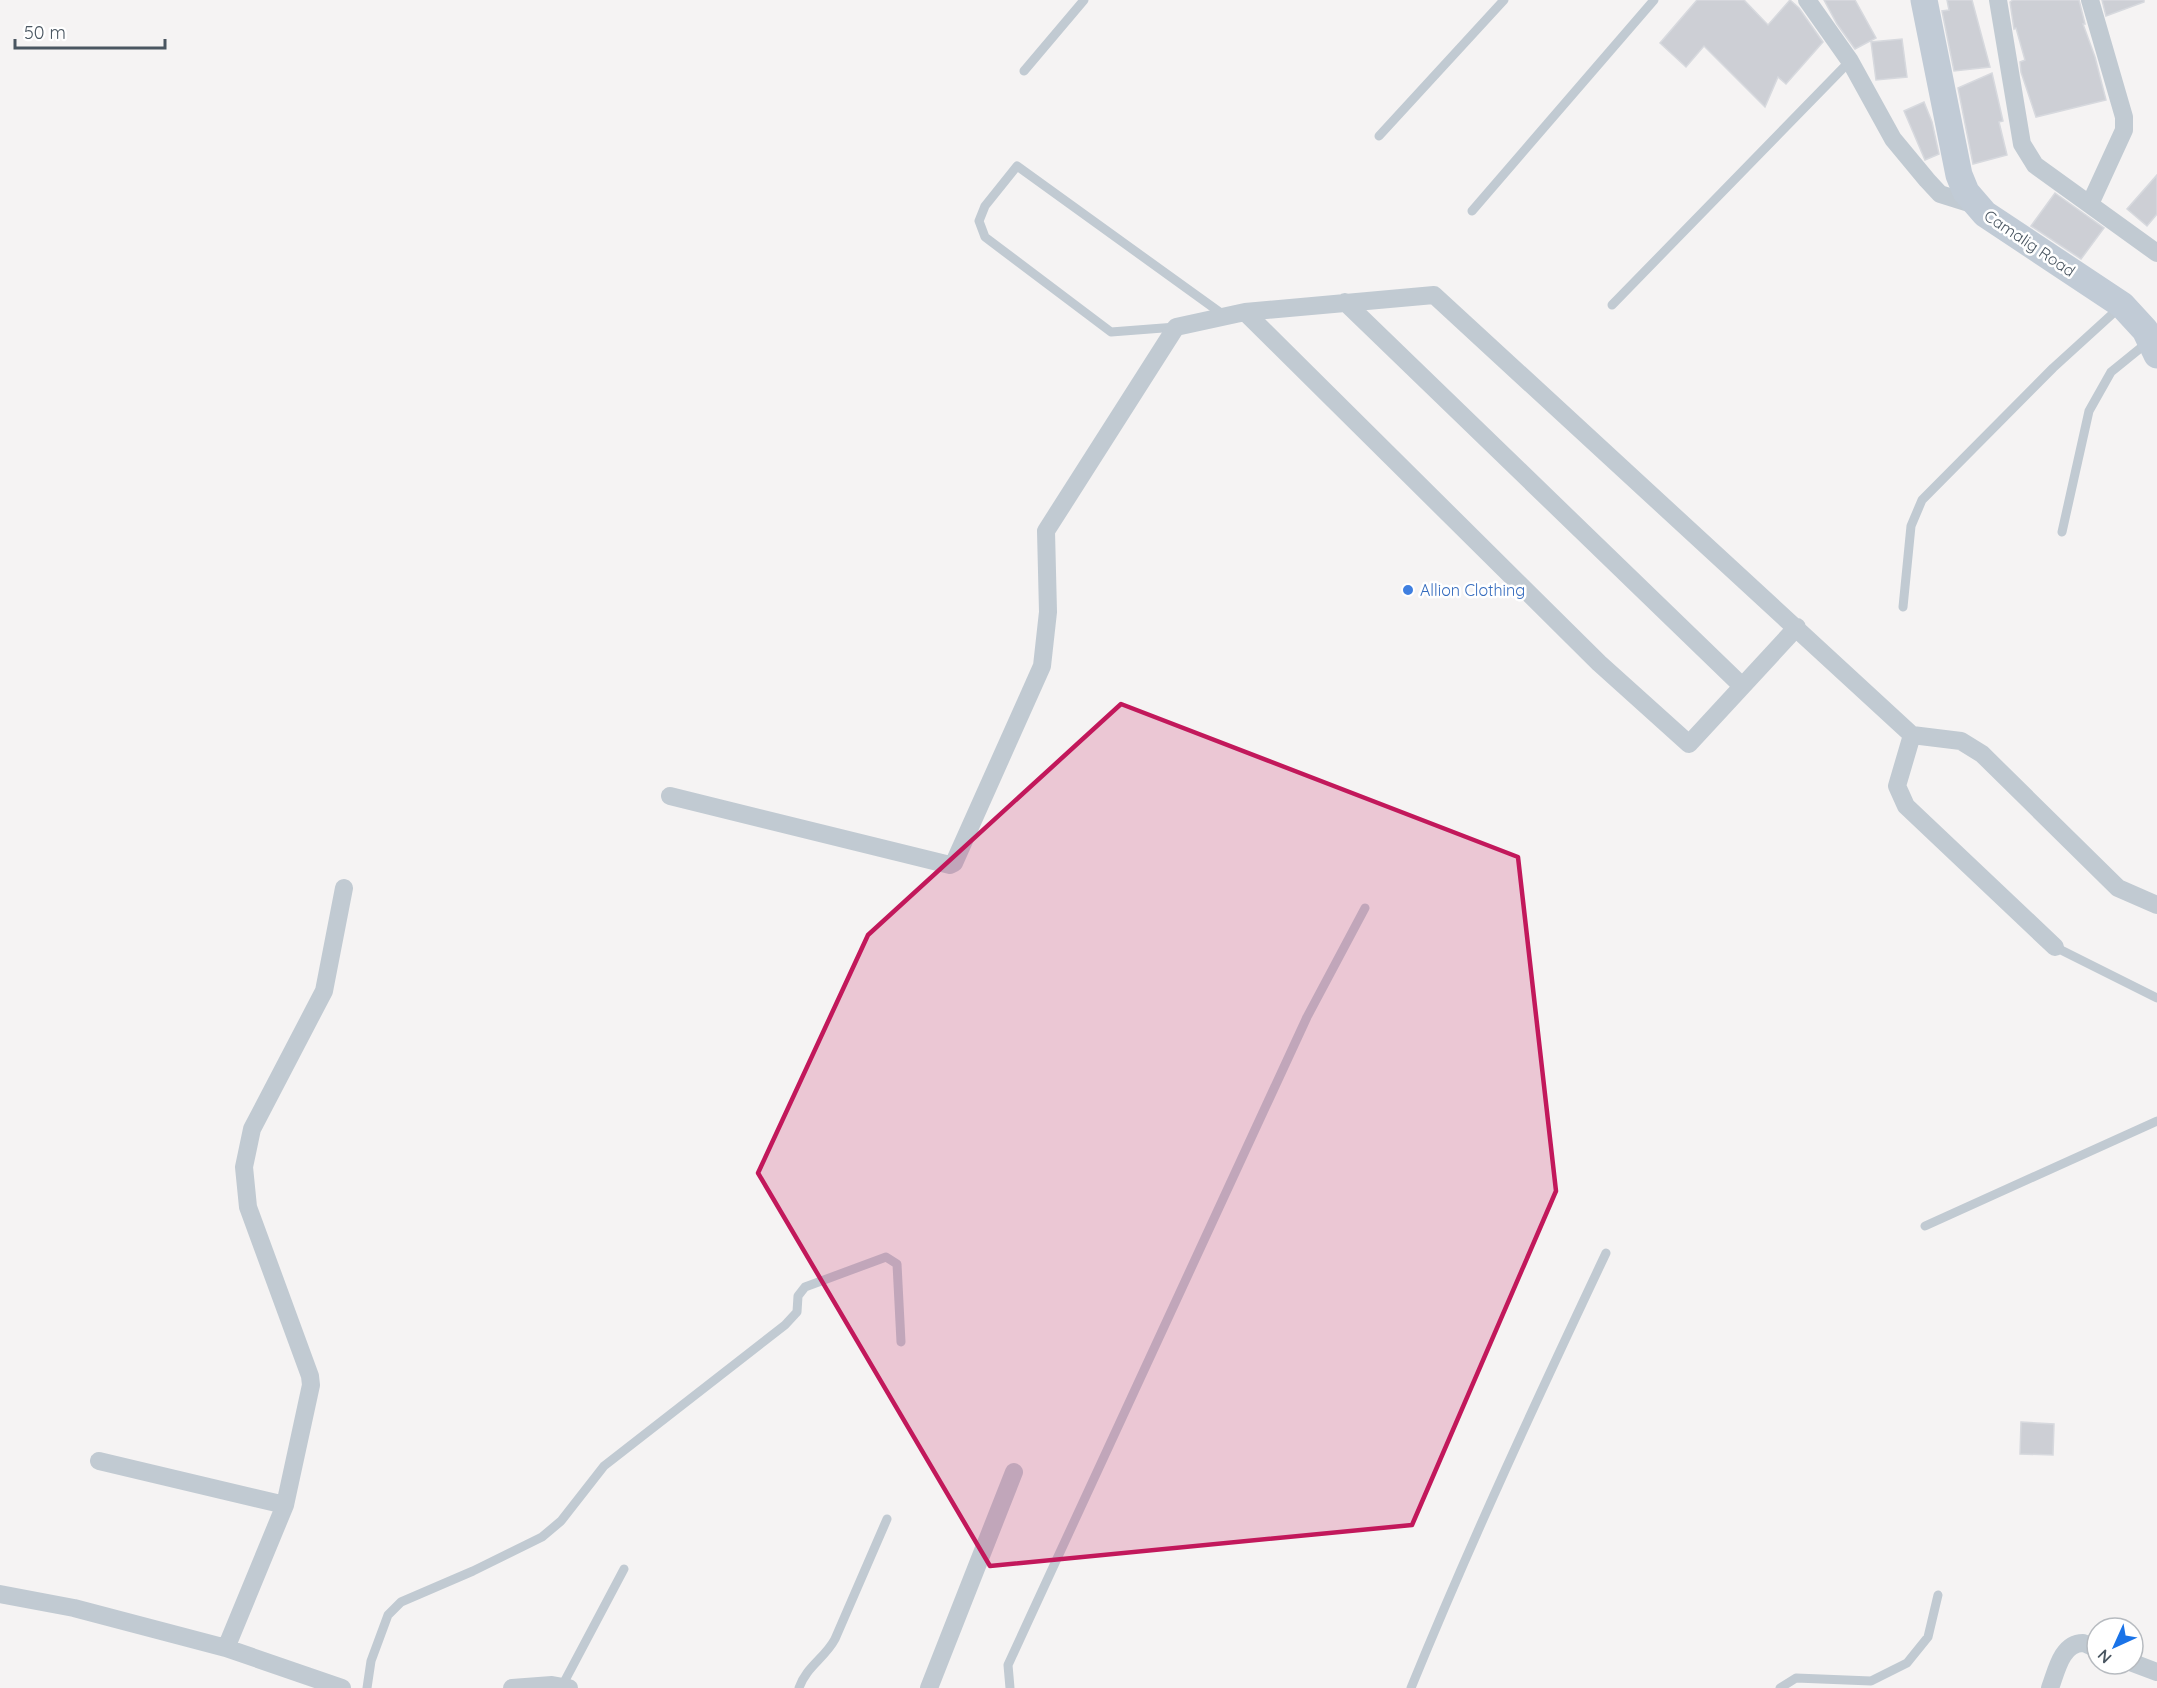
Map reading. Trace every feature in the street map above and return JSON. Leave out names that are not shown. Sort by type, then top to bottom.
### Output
[{"type":"main road","name":"Camalig Road","points":[[1924,0],[1959,175],[1966,192],[1976,205],[2001,226],[2122,305],[2136,318],[2154,347]]},
{"type":"street","points":[[1807,0],[1850,61],[1893,139],[1941,194],[1976,205]]},
{"type":"street","points":[[1998,0],[2022,144],[2035,165],[2156,252]]},
{"type":"street","points":[[2090,0],[2124,117],[2124,130],[2090,204]]},
{"type":"street","points":[[670,796],[950,865],[954,863],[1042,666],[1048,612],[1046,531],[1176,327],[1245,312],[1434,295],[1912,735],[1961,741],[1982,754],[2118,888],[2157,905]]},
{"type":"street","points":[[1345,302],[1742,686]]},
{"type":"street","points":[[1245,312],[1599,663],[1689,744],[1797,627]]},
{"type":"street","points":[[1912,735],[1897,786],[1906,806],[2055,947]]},
{"type":"street","points":[[226,1648],[285,1504],[311,1385],[310,1376],[248,1207],[244,1167],[252,1129],[324,991],[344,888]]},
{"type":"street","points":[[99,1461],[285,1504]]},
{"type":"street","points":[[929,1688],[1014,1472]]},
{"type":"street","points":[[0,1594],[74,1608],[226,1648],[342,1688]]},
{"type":"street","points":[[2050,1688],[2062,1654],[2073,1647],[2085,1644]]},
{"type":"street","points":[[512,1688],[566,1687]]},
{"type":"lane","points":[[1023,71],[1084,0]]},
{"type":"lane","points":[[1379,136],[1504,0]]},
{"type":"lane","points":[[1472,211],[1654,0]]},
{"type":"lane","points":[[1612,305],[1850,61]]},
{"type":"lane","points":[[1176,327],[1111,332],[985,237],[979,221],[985,206],[1017,166],[1225,316]]},
{"type":"lane","points":[[1903,607],[1911,526],[1922,500],[2053,368],[2122,305]]},
{"type":"lane","points":[[2062,532],[2089,411],[2111,372],[2154,347]]},
{"type":"lane","points":[[1010,1688],[1008,1665],[1026,1625],[1307,1017],[1365,908]]},
{"type":"lane","points":[[2055,947],[2157,998]]},
{"type":"lane","points":[[1925,1226],[2157,1121]]},
{"type":"lane","points":[[1411,1688],[1459,1572],[1533,1407],[1606,1253]]},
{"type":"lane","points":[[367,1688],[371,1661],[388,1615],[400,1602],[473,1571],[542,1537],[561,1521],[604,1466],[785,1325],[797,1312],[798,1296],[805,1287],[886,1257],[897,1264],[901,1342]]},
{"type":"lane","points":[[798,1688],[807,1671],[828,1652],[835,1640],[887,1519]]},
{"type":"lane","points":[[566,1687],[624,1569]]},
{"type":"lane","points":[[1780,1688],[1796,1678],[1871,1682],[1908,1663],[1928,1637],[1938,1595]]},
{"type":"highlighted area","points":[[1121,704],[1518,857],[1556,1191],[1412,1525],[990,1566],[758,1173],[868,935]]},
{"type":"building","points":[[1697,0],[1744,0],[1768,25],[1790,0],[1799,8],[1823,42],[1786,84],[1778,77],[1765,107],[1704,46],[1686,67],[1660,43]]},
{"type":"building","points":[[1824,0],[1855,0],[1876,38],[1855,49],[1837,24]]},
{"type":"building","points":[[1947,0],[1972,0],[1990,67],[1954,71],[1942,11],[1949,10]]},
{"type":"building","points":[[2013,0],[2079,0],[2085,24],[2083,24],[2095,57],[2106,100],[2036,117],[2021,72],[2020,62],[2025,60],[2016,28],[2014,29],[2010,2]]},
{"type":"building","points":[[2102,0],[2144,0],[2144,2],[2106,16]]},
{"type":"building","points":[[1902,39],[1907,77],[1876,80],[1871,42]]},
{"type":"building","points":[[1992,73],[2003,121],[1999,122],[2007,155],[1973,164],[1958,88]]},
{"type":"building","points":[[1924,102],[1932,122],[1939,154],[1925,160],[1904,111]]},
{"type":"building","points":[[2157,175],[2157,214],[2147,226],[2127,209]]},
{"type":"building","points":[[2055,193],[2104,228],[2081,259],[2031,226]]},
{"type":"building","points":[[2021,1422],[2054,1424],[2053,1455],[2020,1454]]},
{"type":"place","name":"Allion Clothing","points":[[1408,590]]}]
